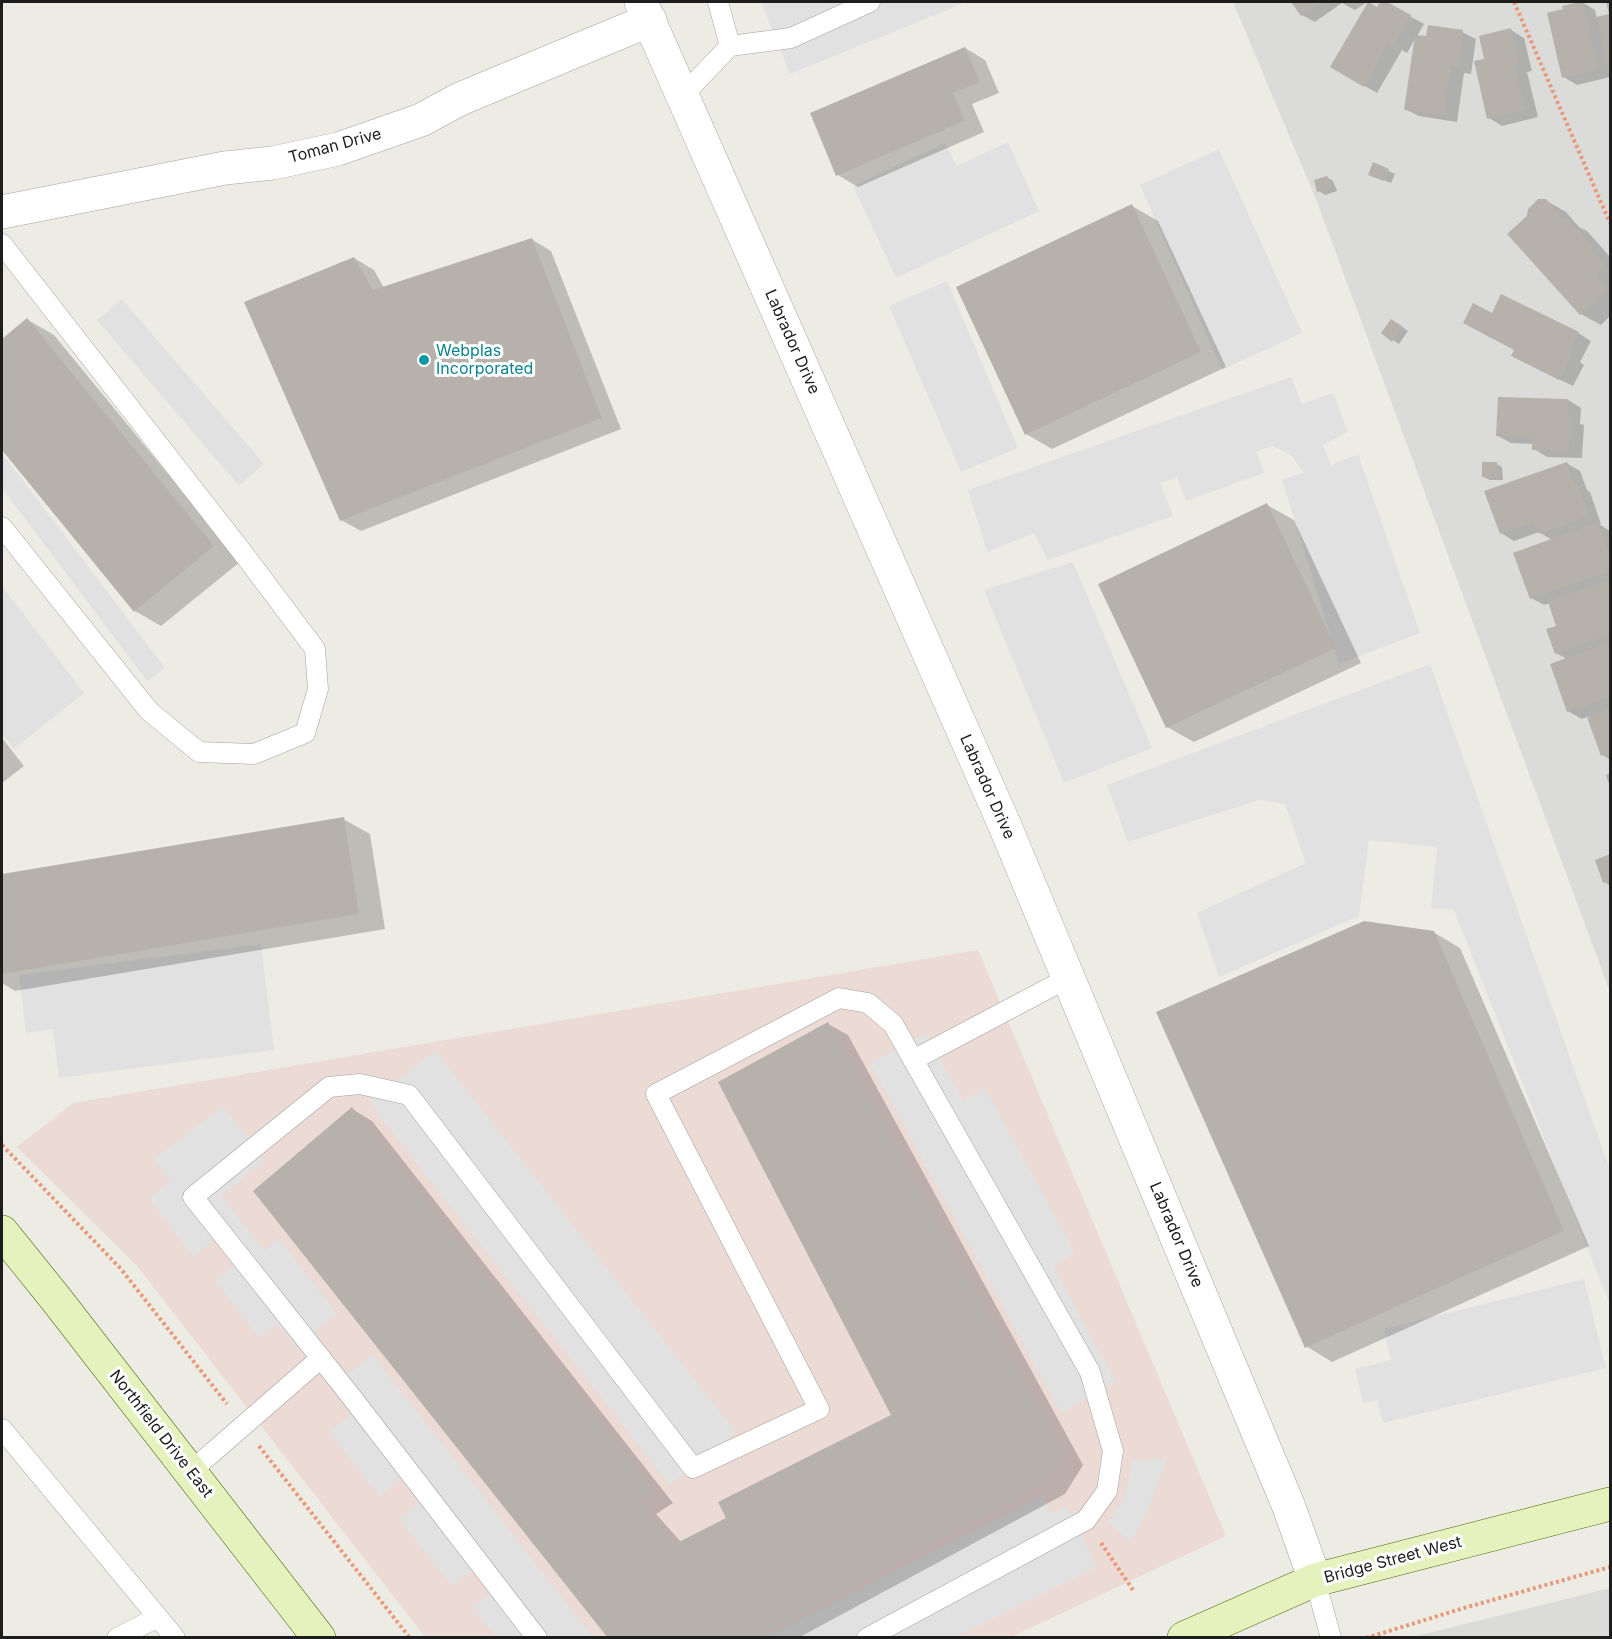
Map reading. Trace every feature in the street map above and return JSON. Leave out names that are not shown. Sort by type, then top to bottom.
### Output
[{"type":"main road","name":"Northfield Drive East","points":[[2,1232],[319,1638]]},
{"type":"main road","name":"Bridge Street West","points":[[1184,1638],[1315,1580],[1611,1504]]},
{"type":"street","name":"Labrador Drive","points":[[646,11],[1000,815],[1290,1507],[1315,1580]]},
{"type":"street","name":"Toman Drive","points":[[2,212],[225,168],[273,163],[338,149],[421,120],[460,99],[646,11]]},
{"type":"lane","points":[[718,2],[730,46]]},
{"type":"lane","points":[[683,95],[730,46],[791,38],[870,2]]},
{"type":"lane","points":[[2,244],[315,649],[318,689],[305,733],[254,754],[199,752],[150,711],[2,527]]},
{"type":"lane","points":[[913,1060],[1068,978]]},
{"type":"lane","points":[[537,1638],[321,1358],[193,1197],[329,1086],[360,1084],[409,1095],[693,1468],[819,1408],[656,1094],[839,998],[868,1003],[893,1024],[1090,1372],[1113,1450],[1107,1491],[1086,1520],[867,1638]]},
{"type":"lane","points":[[190,1472],[321,1358]]},
{"type":"lane","points":[[2,1429],[175,1638]]},
{"type":"lane","points":[[1315,1580],[1331,1638]]},
{"type":"lane","points":[[117,1638],[158,1617]]},
{"type":"path","points":[[1514,2],[1611,223]]},
{"type":"path","points":[[2,1145],[121,1269],[221,1397]]},
{"type":"path","points":[[266,1455],[410,1638]]},
{"type":"path","points":[[1086,1520],[1133,1590]]},
{"type":"path","points":[[1366,1638],[1611,1567]]},
{"type":"shaded area","points":[[761,2],[967,2],[790,74]]},
{"type":"shaded area","points":[[1233,2],[1610,2],[1610,992],[1317,202]]},
{"type":"shaded area","points":[[1008,142],[1039,211],[896,278],[853,186],[945,143],[957,166]]},
{"type":"shaded area","points":[[1219,149],[1302,333],[1222,370],[1140,185]]},
{"type":"shaded area","points":[[947,281],[1018,448],[961,472],[889,306]]},
{"type":"shaded area","points":[[122,299],[264,464],[239,486],[97,320]]},
{"type":"shaded area","points":[[1291,377],[1302,404],[1333,393],[1348,432],[1323,445],[1331,465],[1358,454],[1420,633],[1339,664],[1282,479],[1304,473],[1291,455],[1272,446],[1257,451],[1264,473],[1186,501],[1177,477],[1160,483],[1173,516],[1048,560],[1034,533],[987,552],[968,490]]},
{"type":"shaded area","points":[[2,453],[165,668],[147,681],[2,488]]},
{"type":"shaded area","points":[[1073,562],[1152,748],[1064,783],[984,590]]},
{"type":"shaded area","points":[[2,586],[84,693],[14,749],[2,734]]},
{"type":"shaded area","points":[[1430,664],[1610,1170],[1610,1305],[1454,910],[1431,908],[1437,847],[1369,840],[1359,916],[1219,977],[1197,913],[1306,863],[1285,804],[1259,800],[1128,842],[1107,785]]},
{"type":"shaded area","points":[[261,944],[274,1050],[59,1078],[53,1029],[26,1033],[19,975]]},
{"type":"shaded area","points":[[978,950],[1226,1536],[1011,1637],[425,1637],[137,1266],[17,1147],[73,1103]]},
{"type":"shaded area","points":[[926,1033],[963,1100],[985,1088],[1075,1253],[1053,1266],[1116,1382],[1061,1413],[870,1063]]},
{"type":"shaded area","points":[[435,1050],[736,1432],[670,1485],[369,1103]]},
{"type":"shaded area","points":[[223,1106],[265,1161],[221,1195],[264,1251],[280,1239],[337,1314],[295,1347],[278,1324],[259,1338],[215,1280],[237,1263],[217,1238],[193,1257],[149,1198],[170,1181],[154,1159]]},
{"type":"shaded area","points":[[1584,1279],[1606,1368],[1383,1423],[1377,1400],[1363,1403],[1355,1369],[1391,1360],[1384,1329]]},
{"type":"shaded area","points":[[373,1355],[593,1637],[496,1637],[472,1607],[491,1592],[474,1569],[452,1586],[399,1519],[422,1501],[404,1477],[379,1496],[329,1432],[353,1413],[333,1386]]},
{"type":"shaded area","points":[[1167,1459],[1146,1514],[1131,1542],[1108,1522],[1125,1497],[1133,1460]]},
{"type":"shaded area","points":[[1043,1496],[1051,1514],[1067,1507],[1097,1567],[956,1637],[762,1638]]},
{"type":"shaded area","points":[[1610,1588],[1610,1637],[1412,1637]]},
{"type":"building","points":[[1291,2],[1321,2],[1301,16]]},
{"type":"building","points":[[1368,2],[1377,7],[1380,2],[1387,2],[1411,15],[1393,47],[1388,44],[1364,87],[1330,67]]},
{"type":"building","points":[[1583,2],[1598,70],[1562,78],[1547,13]]},
{"type":"building","points":[[1606,2],[1610,2],[1610,78],[1596,17],[1609,14]]},
{"type":"building","points":[[1428,25],[1463,30],[1458,67],[1451,66],[1444,116],[1404,110],[1415,35],[1426,36]]},
{"type":"building","points":[[1511,28],[1519,64],[1514,65],[1525,110],[1487,119],[1474,61],[1484,59],[1479,36]]},
{"type":"building","points":[[965,47],[980,82],[953,93],[965,121],[836,176],[810,113]]},
{"type":"building","points":[[1373,162],[1389,169],[1384,181],[1368,175]]},
{"type":"building","points":[[1327,176],[1332,188],[1317,192],[1314,180]]},
{"type":"building","points":[[1538,199],[1546,199],[1564,220],[1567,218],[1594,247],[1591,249],[1606,265],[1595,275],[1608,289],[1580,315],[1507,234],[1527,216],[1528,209]]},
{"type":"building","points":[[1132,204],[1201,352],[1025,435],[956,287]]},
{"type":"building","name":"Webplas Incorporated","points":[[532,238],[602,418],[340,521],[244,302],[354,257],[373,290]]},
{"type":"building","points":[[1501,294],[1579,332],[1568,353],[1572,356],[1559,380],[1511,356],[1514,350],[1463,323],[1473,303],[1492,313]]},
{"type":"building","points":[[27,318],[214,546],[134,612],[2,450],[2,339]]},
{"type":"building","points":[[1391,319],[1403,327],[1392,342],[1381,333]]},
{"type":"building","points":[[1498,397],[1568,399],[1568,416],[1571,416],[1569,451],[1532,450],[1532,438],[1496,436]]},
{"type":"building","points":[[1482,462],[1497,462],[1497,477],[1482,477]]},
{"type":"building","points":[[1567,462],[1574,484],[1577,483],[1589,516],[1539,534],[1534,522],[1500,534],[1484,491]]},
{"type":"building","points":[[1267,503],[1336,648],[1166,728],[1098,584]]},
{"type":"building","points":[[1598,522],[1607,548],[1609,547],[1610,571],[1530,599],[1513,553]]},
{"type":"building","points":[[1607,581],[1610,588],[1610,634],[1555,654],[1546,629],[1556,626],[1548,602]]},
{"type":"building","points":[[1610,642],[1610,697],[1567,712],[1550,664]]},
{"type":"building","points":[[1610,709],[1610,753],[1601,756],[1587,717]]},
{"type":"building","points":[[344,817],[359,914],[2,974],[2,874]]},
{"type":"building","points":[[1610,854],[1610,881],[1603,883],[1595,860]]},
{"type":"building","points":[[1364,921],[1434,931],[1564,1231],[1305,1348],[1156,1012]]},
{"type":"building","points":[[828,1022],[1063,1453],[1045,1482],[757,1638],[608,1638],[253,1191],[352,1107],[654,1491],[638,1502],[675,1544],[726,1518],[718,1502],[891,1415],[718,1082]]},
{"type":"place","name":"Webplas Incorporated","points":[[424,360]]}]
